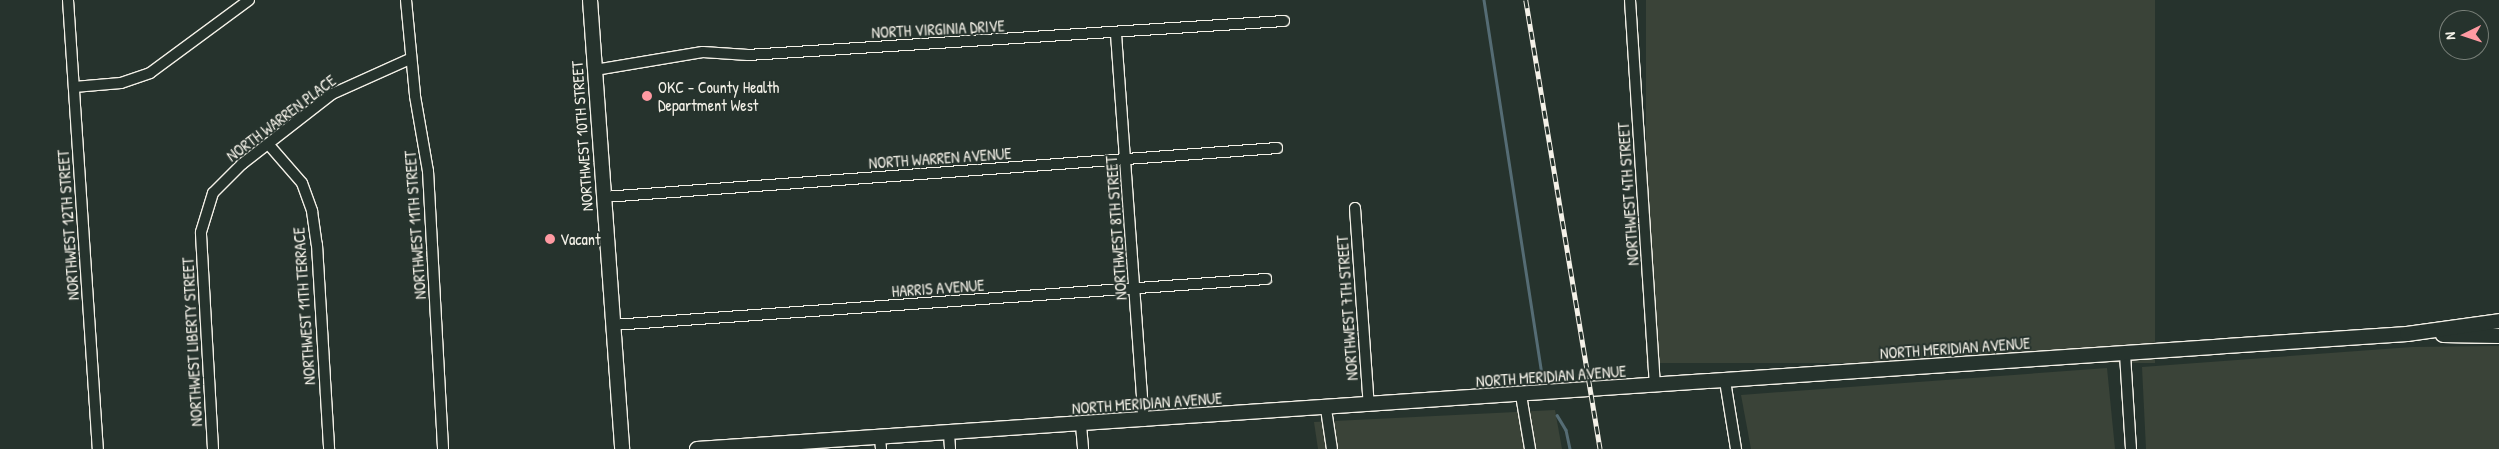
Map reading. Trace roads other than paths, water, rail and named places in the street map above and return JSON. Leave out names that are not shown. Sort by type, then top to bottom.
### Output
[{"type":"main road","name":"NORTHWEST 10TH STREET","points":[[590,0],[622,449]]},
{"type":"main road","name":"NORTH MERIDIAN AVENUE","points":[[697,449],[881,444],[949,434],[2407,334],[2499,322]]},
{"type":"main road","name":"NORTH MERIDIAN AVENUE","points":[[2407,334],[2499,336]]},
{"type":"street","name":"NORTHWEST 12TH STREET","points":[[68,0],[98,449]]},
{"type":"street","points":[[74,87],[121,83],[150,73],[249,0]]},
{"type":"street","name":"NORTHWEST 11TH STREET","points":[[406,0],[410,59],[428,171],[443,449]]},
{"type":"street","name":"NORTHWEST 4TH STREET","points":[[1630,0],[1656,386]]},
{"type":"street","name":"NORTH VIRGINIA DRIVE","points":[[595,70],[703,52],[742,55],[1116,34],[1284,21]]},
{"type":"street","name":"NORTHWEST 8TH STREET","points":[[1116,34],[1127,159],[1144,421]]},
{"type":"street","name":"NORTH WARREN PLACE","points":[[201,232],[213,193],[242,164],[269,145],[332,94],[410,59]]},
{"type":"street","name":"NORTHWEST 11TH TERRACE","points":[[269,145],[302,183],[312,211],[317,245],[329,449]]},
{"type":"street","name":"NORTH WARREN AVENUE","points":[[604,197],[1277,148]]},
{"type":"street","name":"NORTHWEST 7TH STREET","points":[[1355,208],[1369,406]]},
{"type":"street","name":"NORTHWEST LIBERTY STREET","points":[[201,232],[214,449]]},
{"type":"street","name":"HARRIS AVENUE","points":[[613,325],[1266,279]]},
{"type":"street","points":[[2124,354],[2131,449]]},
{"type":"street","points":[[1725,381],[1736,449]]},
{"type":"street","points":[[1521,395],[1530,449]]},
{"type":"street","points":[[1326,409],[1332,449]]},
{"type":"street","points":[[1081,425],[1082,449]]},
{"type":"street","points":[[949,434],[950,449]]},
{"type":"waterway","points":[[1484,0],[1542,373]]},
{"type":"waterway","points":[[1557,415],[1566,430],[1570,449]]},
{"type":"railway","points":[[1526,0],[1600,449]]},
{"type":"place","name":"OKC - County Health Department West","points":[[647,96]]},
{"type":"place","name":"Vacant","points":[[550,239]]}]
